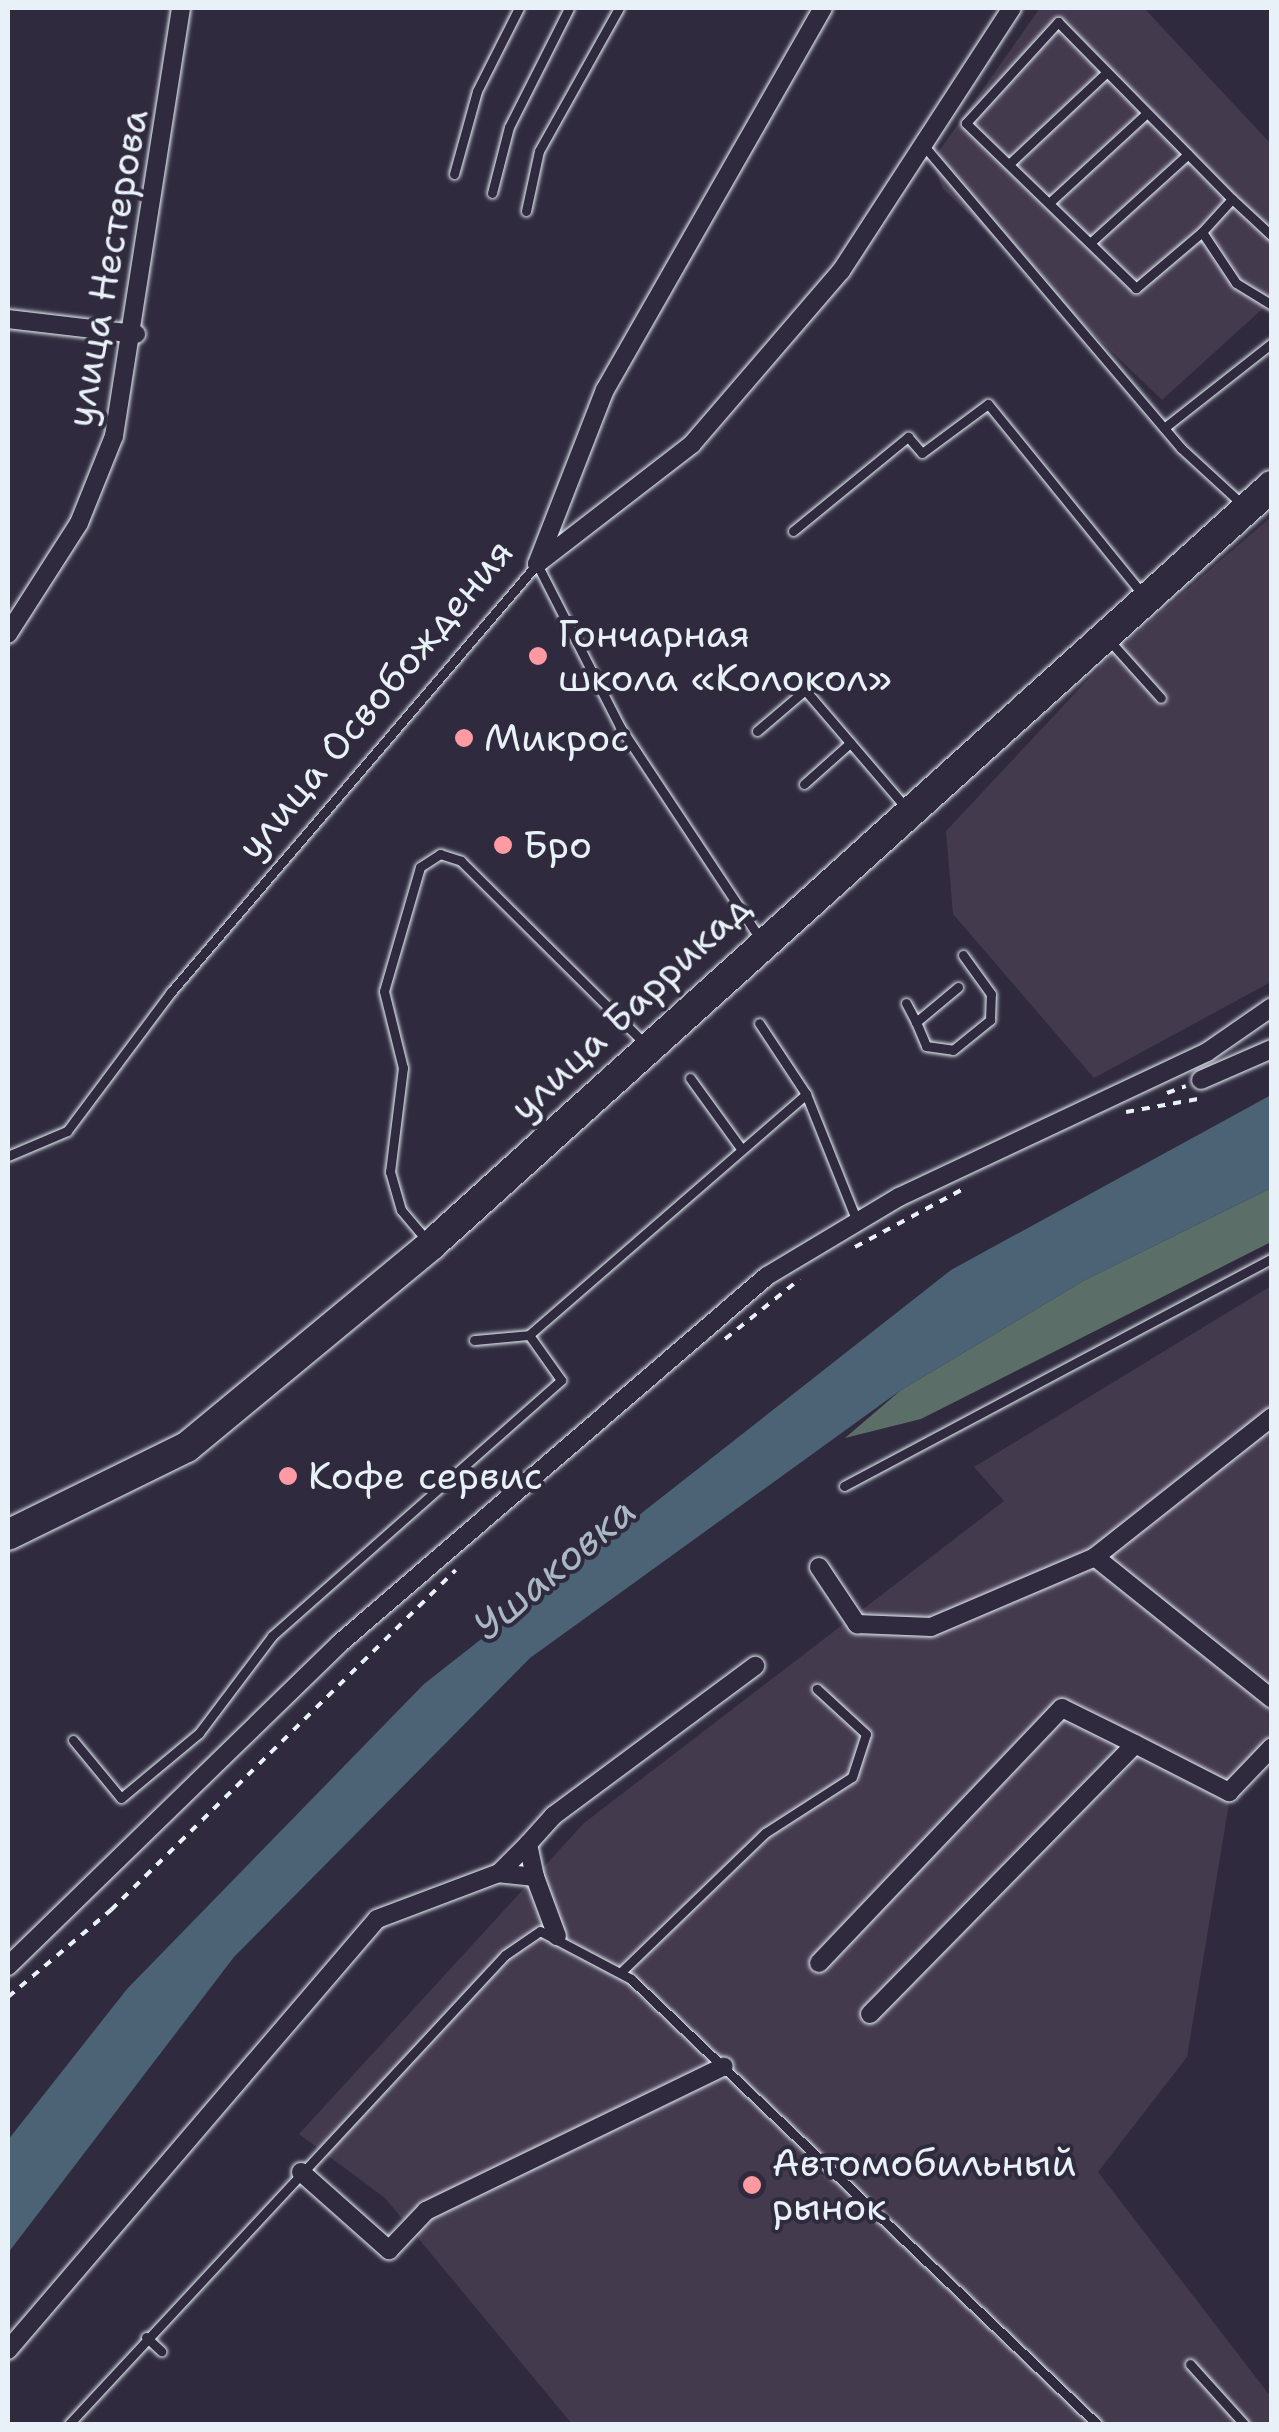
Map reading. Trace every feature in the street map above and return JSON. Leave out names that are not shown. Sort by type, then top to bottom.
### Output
[{"type":"main road","name":"улица Баррикад","points":[[8,1535],[187,1446],[431,1245],[906,808],[1272,486]]},
{"type":"street","name":"улица Нестерова","points":[[8,634],[79,523],[114,436],[136,334],[181,8]]},
{"type":"street","name":"улица Освобождения","points":[[537,564],[605,390],[823,8]]},
{"type":"street","points":[[537,564],[692,444],[841,271],[1012,8]]},
{"type":"street","points":[[8,318],[136,334]]},
{"type":"street","points":[[8,1966],[340,1643],[573,1435],[767,1276],[856,1219],[1207,1052],[1272,1007]]},
{"type":"street","points":[[1201,1080],[1272,1048]]},
{"type":"street","points":[[819,1567],[857,1624],[931,1627],[1095,1557],[1272,1417]]},
{"type":"street","points":[[1095,1557],[1272,1699]]},
{"type":"street","points":[[8,2350],[377,1919],[499,1873],[553,1816],[755,1666]]},
{"type":"street","points":[[819,1963],[1062,1708],[1229,1792],[1272,1748]]},
{"type":"street","points":[[870,2014],[1135,1744]]},
{"type":"street","points":[[528,1844],[557,1936]]},
{"type":"street","points":[[499,1873],[536,1877]]},
{"type":"street","points":[[300,2172],[389,2250],[426,2211],[718,2069]]},
{"type":"lane","points":[[454,174],[477,90],[520,8]]},
{"type":"lane","points":[[492,193],[509,127],[569,8]]},
{"type":"lane","points":[[526,211],[538,152],[619,8]]},
{"type":"lane","points":[[1232,199],[1202,232],[1136,288],[966,122],[1058,22],[1272,236]]},
{"type":"lane","points":[[1009,164],[1108,72]]},
{"type":"lane","points":[[1049,203],[1147,113]]},
{"type":"lane","points":[[924,146],[1164,428],[1246,508]]},
{"type":"lane","points":[[1090,243],[1188,154]]},
{"type":"lane","points":[[1202,232],[1236,283],[1272,305]]},
{"type":"lane","points":[[1164,428],[1272,343]]},
{"type":"lane","points":[[793,530],[908,437],[922,453],[988,404],[1144,597]]},
{"type":"lane","points":[[537,564],[620,728],[761,940]]},
{"type":"lane","name":"улица Освобождения","points":[[8,1156],[66,1131],[171,992],[537,564]]},
{"type":"lane","points":[[1103,634],[1161,698]]},
{"type":"lane","points":[[757,730],[805,690],[906,808]]},
{"type":"lane","points":[[804,784],[850,743]]},
{"type":"lane","points":[[431,1245],[402,1210],[390,1172],[402,1068],[384,992],[420,867],[440,854],[461,861],[648,1046]]},
{"type":"lane","points":[[906,1003],[926,1046],[953,1050],[990,1020],[990,994],[963,955]]},
{"type":"lane","points":[[916,1022],[958,987]]},
{"type":"lane","points":[[759,1023],[806,1094],[856,1219]]},
{"type":"lane","points":[[690,1078],[740,1147]]},
{"type":"lane","points":[[474,1340],[530,1335],[740,1147],[806,1094]]},
{"type":"lane","points":[[844,1486],[1272,1258]]},
{"type":"lane","points":[[73,1740],[121,1798],[199,1733],[272,1636],[561,1380],[530,1335]]},
{"type":"lane","points":[[621,1972],[765,1833],[852,1777],[866,1734],[817,1689]]},
{"type":"lane","points":[[69,2424],[300,2172],[505,1955],[532,1933],[557,1936],[621,1972],[718,2069],[1097,2424]]},
{"type":"lane","points":[[146,2337],[161,2351]]},
{"type":"lane","points":[[1190,2364],[1244,2424]]},
{"type":"path","points":[[838,1255],[962,1195]]},
{"type":"path","points":[[716,1346],[805,1275]]},
{"type":"path","points":[[8,1997],[110,1910],[459,1568]]},
{"type":"shaded area","points":[[1040,8],[1144,8],[1271,144],[1271,301],[1162,400],[943,189],[932,161]]},
{"type":"shaded area","points":[[1271,517],[1271,982],[1094,1078],[953,914],[946,831],[1109,657]]},
{"type":"shaded area","points":[[1271,1286],[1271,1760],[1229,1803],[1187,2057],[1098,2172],[1271,2397],[1271,2424],[572,2424],[385,2198],[299,2134],[584,1823],[1004,1501],[974,1467]]},
{"type":"green space","points":[[1271,1188],[1271,1242],[921,1419],[845,1438],[901,1390],[1083,1281]]},
{"type":"water","name":"Ушаковка","points":[[1271,1095],[1271,1188],[1083,1281],[901,1390],[530,1658],[234,1957],[8,2253],[8,2140],[127,1989],[424,1684],[951,1270]]},
{"type":"place","name":"Гончарная школа «Колокол»","points":[[538,656]]},
{"type":"place","name":"Микрос","points":[[464,738]]},
{"type":"place","name":"Бро","points":[[503,845]]},
{"type":"place","name":"Кофе сервис","points":[[288,1476]]},
{"type":"place","name":"Автомобильный рынок","points":[[752,2185]]}]
